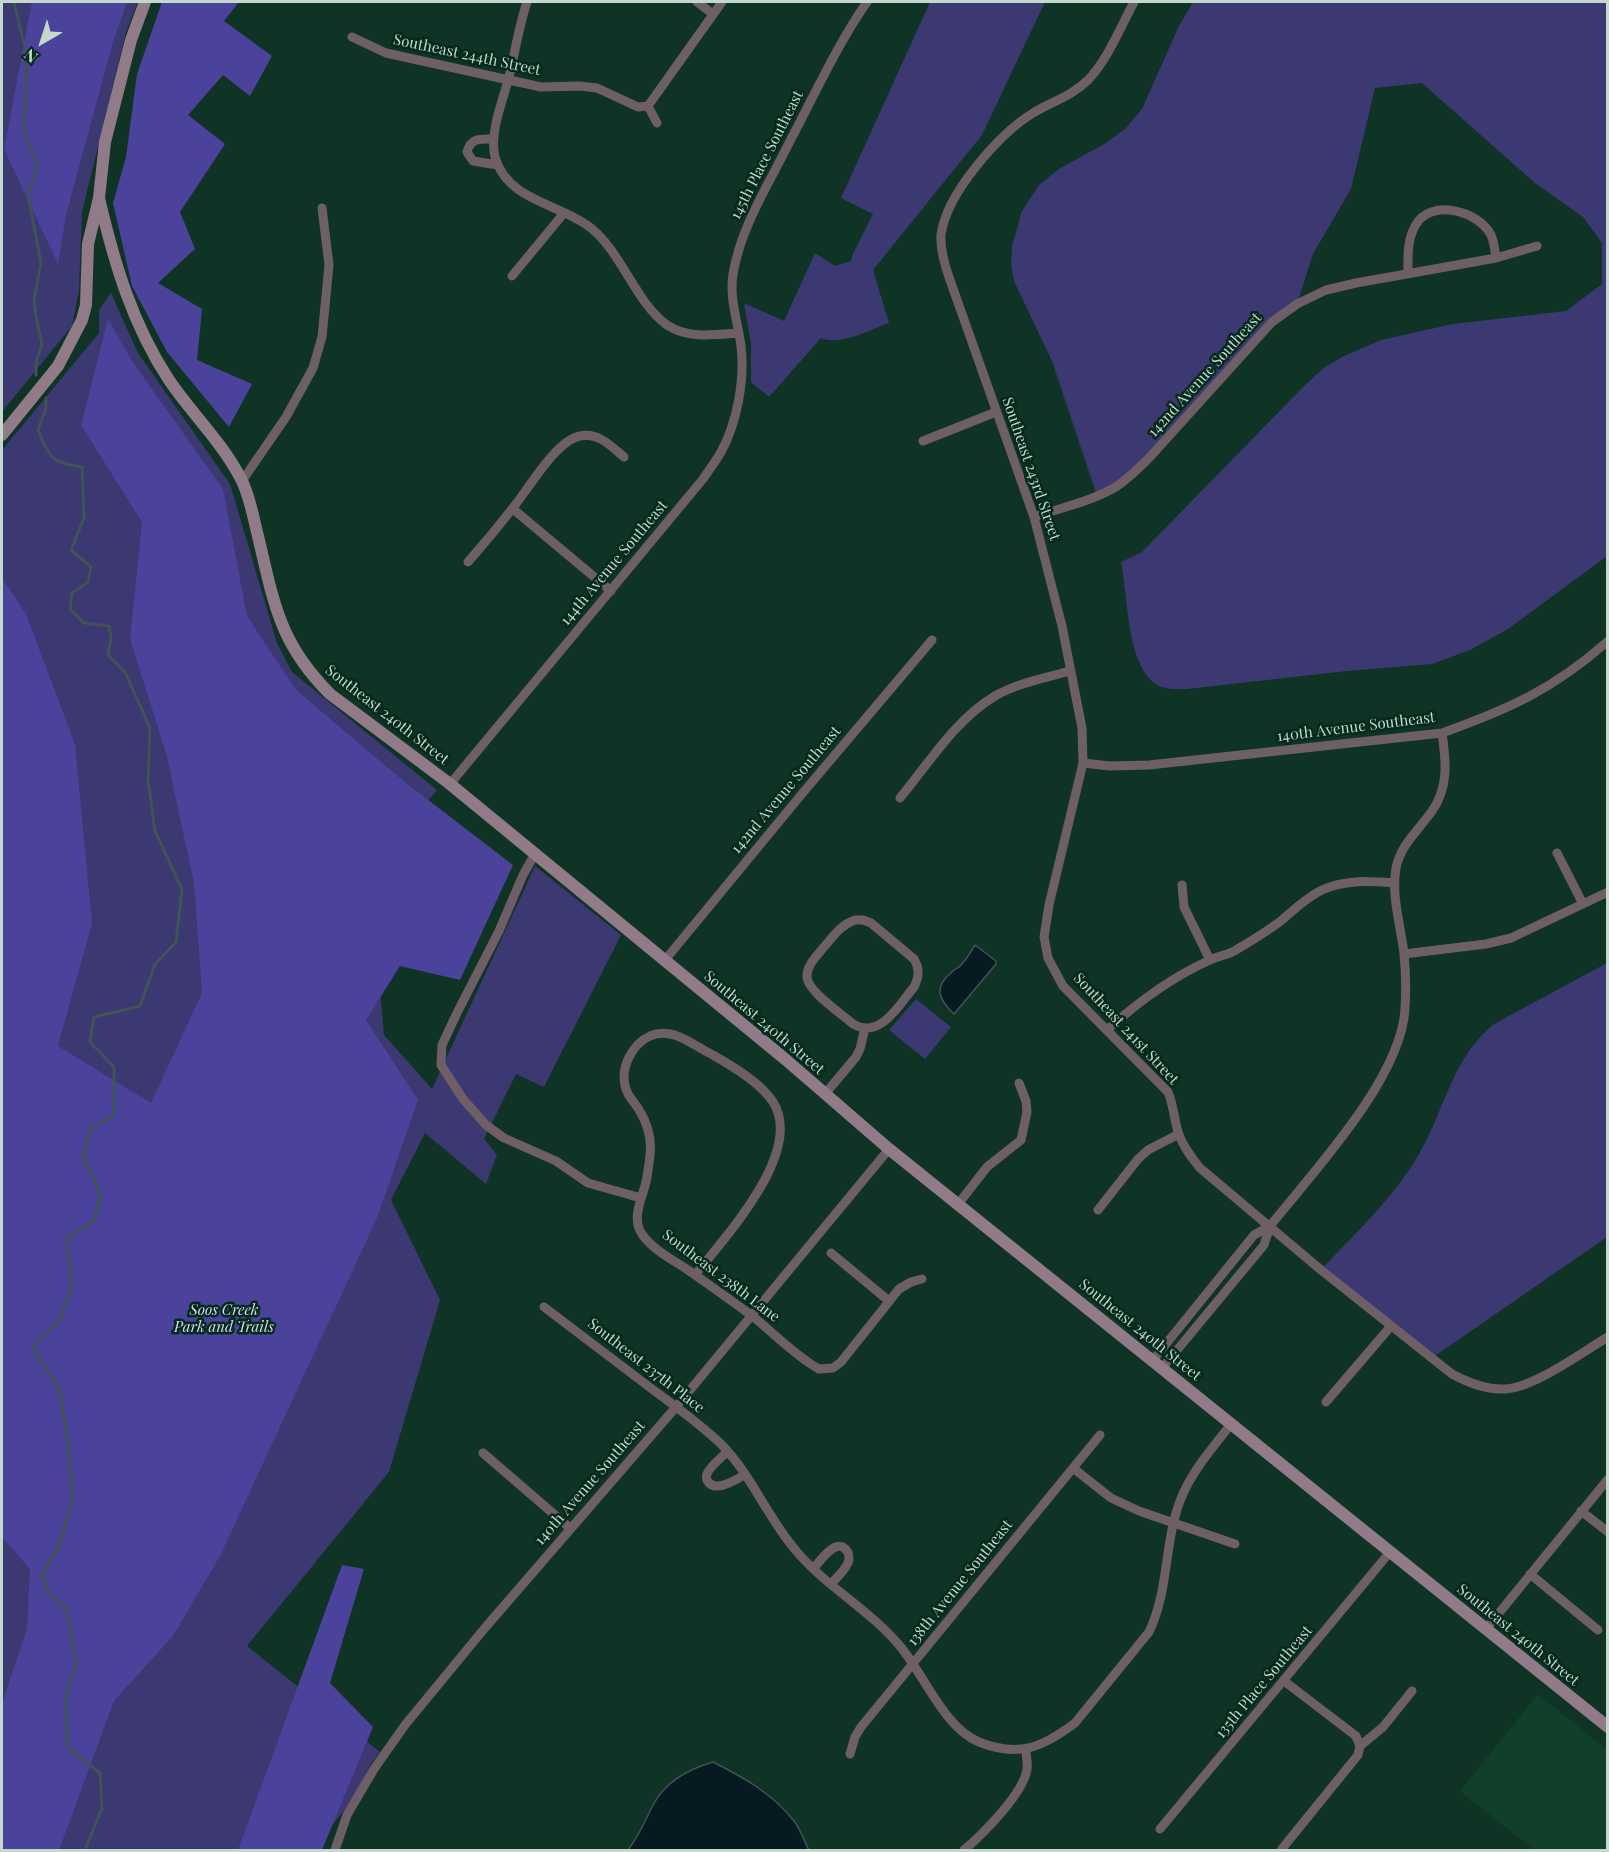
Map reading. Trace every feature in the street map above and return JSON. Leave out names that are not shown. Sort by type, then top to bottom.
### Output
[{"type":"main road","points":[[2,435],[58,366],[82,320],[86,305],[88,244],[99,198],[105,142],[131,40],[145,2]]},
{"type":"main road","name":"Southeast 240th Street","points":[[99,198],[117,269],[141,332],[169,379],[218,442],[242,481],[276,613],[295,653],[330,694],[450,784],[665,960],[890,1149],[1608,1727]]},
{"type":"street","points":[[527,2],[508,80],[501,96],[494,139],[495,156],[505,177],[516,188],[533,199],[577,218],[603,240],[654,313],[667,325],[682,333],[700,335],[738,333]]},
{"type":"street","points":[[697,2],[713,14]]},
{"type":"street","points":[[657,123],[648,106],[722,2]]},
{"type":"street","name":"145th Place Southeast","points":[[738,333],[733,276],[748,224],[830,66],[867,2]]},
{"type":"street","name":"Southeast 243rd Street","points":[[1083,763],[1082,728],[1062,626],[1034,517],[943,259],[941,237],[950,205],[960,188],[995,146],[1017,125],[1033,113],[1078,89],[1089,79],[1112,44],[1134,2]]},
{"type":"street","name":"Southeast 244th Street","points":[[352,37],[386,53],[542,87],[597,88],[638,106],[648,106]]},
{"type":"street","points":[[494,139],[477,139],[470,144],[467,152],[473,161],[498,165]]},
{"type":"street","points":[[242,481],[286,417],[313,368],[322,337],[329,266],[322,208]]},
{"type":"street","points":[[1408,273],[1408,243],[1415,224],[1426,214],[1443,209],[1463,213],[1478,221],[1490,234],[1496,258]]},
{"type":"street","points":[[512,276],[564,213]]},
{"type":"street","name":"142nd Avenue Southeast","points":[[1034,517],[1097,496],[1115,487],[1132,474],[1150,458],[1272,322],[1297,304],[1326,290],[1496,258],[1537,246]]},
{"type":"street","name":"144th Avenue Southeast","points":[[450,784],[611,591],[721,453],[730,431],[738,398],[742,364],[738,333]]},
{"type":"street","points":[[923,441],[996,412]]},
{"type":"street","points":[[468,562],[513,509],[551,458],[572,439],[581,436],[596,437],[605,441],[624,457]]},
{"type":"street","points":[[513,509],[611,591]]},
{"type":"street","name":"142nd Avenue Southeast","points":[[665,960],[932,640]]},
{"type":"street","name":"140th Avenue Southeast","points":[[1083,763],[1110,766],[1149,765],[1442,733],[1524,701],[1561,679],[1608,642]]},
{"type":"street","points":[[900,798],[956,729],[974,711],[995,696],[1020,685],[1070,671]]},
{"type":"street","points":[[1158,1364],[1264,1245],[1270,1226],[1357,1115],[1391,1059],[1400,1035],[1405,1010],[1404,954],[1395,883],[1396,869],[1402,851],[1410,837],[1432,811],[1445,783],[1446,759],[1442,733]]},
{"type":"street","name":"Southeast 241st Street","points":[[1083,763],[1049,905],[1044,937],[1048,958],[1063,986],[1168,1092],[1179,1134],[1187,1151],[1200,1168],[1391,1326],[1452,1374],[1470,1383],[1488,1389],[1507,1390],[1529,1383],[1608,1337]]},
{"type":"street","points":[[1557,853],[1583,904]]},
{"type":"street","points":[[535,854],[442,1045],[441,1065],[450,1081],[486,1125],[504,1138],[556,1161],[588,1183],[640,1198]]},
{"type":"street","points":[[1107,1030],[1141,1001],[1210,960],[1233,952],[1281,921],[1297,906],[1322,890],[1360,881],[1395,883]]},
{"type":"street","points":[[1182,885],[1184,907],[1210,960]]},
{"type":"street","points":[[1404,954],[1486,944],[1511,938],[1608,892]]},
{"type":"street","points":[[855,920],[871,923],[914,959],[918,966],[914,987],[884,1023],[878,1027],[865,1028],[853,1023],[815,992],[807,977],[812,962],[841,927],[855,920]]},
{"type":"street","points":[[825,1094],[856,1057],[865,1028]]},
{"type":"street","name":"Southeast 238th Lane","points":[[695,1275],[754,1200],[766,1179],[779,1143],[778,1114],[774,1103],[764,1092],[731,1064],[681,1036],[667,1033],[651,1035],[633,1050],[626,1066],[624,1080],[626,1090],[645,1120],[650,1134],[646,1182],[640,1198],[637,1217],[639,1229],[644,1237],[695,1275],[752,1316],[813,1366],[826,1370],[841,1362],[889,1301]]},
{"type":"street","points":[[959,1203],[987,1167],[1021,1140],[1028,1112],[1019,1083]]},
{"type":"street","points":[[1098,1210],[1148,1150],[1179,1134]]},
{"type":"street","name":"140th Avenue Southeast","points":[[335,1851],[347,1815],[374,1769],[405,1725],[570,1528],[676,1407],[890,1149]]},
{"type":"street","points":[[831,1253],[889,1301],[900,1289],[911,1282],[922,1279]]},
{"type":"street","name":"Southeast 237th Place","points":[[544,1307],[676,1407],[719,1443],[745,1475],[775,1523],[794,1548],[831,1584],[875,1620],[899,1645],[947,1716],[961,1731],[979,1742],[1026,1750]]},
{"type":"street","points":[[1326,1402],[1391,1326]]},
{"type":"street","points":[[964,1851],[982,1836],[1023,1784],[1027,1769],[1026,1750],[1045,1743],[1075,1723],[1149,1632],[1162,1597],[1174,1523],[1180,1501],[1190,1481],[1232,1423]]},
{"type":"street","name":"138th Avenue Southeast","points":[[850,1754],[861,1726],[1100,1435]]},
{"type":"street","points":[[727,1452],[707,1473],[706,1479],[709,1484],[716,1486],[726,1484],[745,1475]]},
{"type":"street","points":[[483,1453],[570,1528]]},
{"type":"street","points":[[1073,1468],[1111,1498],[1139,1511],[1235,1544]]},
{"type":"street","points":[[1486,1629],[1608,1479]]},
{"type":"street","points":[[1581,1511],[1608,1532]]},
{"type":"street","points":[[814,1568],[833,1548],[840,1546],[846,1548],[849,1560],[831,1584]]},
{"type":"street","name":"135th Place Southeast","points":[[1160,1829],[1390,1552]]},
{"type":"street","points":[[1530,1574],[1598,1630]]},
{"type":"street","points":[[1281,1851],[1358,1755],[1360,1746],[1356,1736],[1284,1681]]},
{"type":"street","points":[[1360,1746],[1383,1727],[1412,1691]]},
{"type":"shaded area","points":[[1538,1694],[1607,1750],[1607,1850],[1534,1850],[1460,1791]]},
{"type":"green space","points":[[2,2],[138,2],[126,32],[82,212],[79,290],[72,326],[2,412]]},
{"type":"green space","points":[[32,2],[127,2],[113,42],[66,215],[58,264],[4,149]]},
{"type":"green space","points":[[162,2],[239,2],[224,21],[272,56],[250,96],[223,75],[188,115],[225,144],[180,212],[195,249],[158,283],[202,309],[197,360],[252,384],[229,427],[167,352],[132,286],[113,203],[126,157],[137,74]]},
{"type":"green space","points":[[930,2],[1045,2],[982,135],[873,270],[889,323],[846,339],[821,338],[769,397],[751,382],[751,344],[744,303],[784,321],[815,253],[835,266],[851,261],[873,214],[841,198]]},
{"type":"green space","points":[[1193,2],[1607,2],[1607,556],[1508,629],[1470,650],[1432,664],[1187,689],[1169,689],[1159,686],[1148,677],[1140,664],[1130,630],[1121,562],[1142,552],[1325,367],[1381,340],[1453,324],[1566,311],[1602,284],[1602,243],[1583,217],[1535,183],[1422,83],[1375,88],[1351,189],[1313,254],[1297,304],[1272,322],[1150,457],[1097,496],[1052,361],[1014,281],[1011,264],[1012,246],[1022,211],[1039,185],[1059,169],[1106,143],[1126,128],[1142,109],[1178,28]]},
{"type":"green space","name":"Soos Creek Park and Trails","points":[[111,293],[138,353],[230,484],[277,643],[292,672],[437,790],[338,911],[380,989],[384,1035],[432,1089],[535,866],[621,935],[544,1087],[516,1074],[484,1139],[497,1155],[486,1184],[425,1133],[391,1200],[440,1300],[389,1472],[247,1646],[380,1752],[370,1765],[359,1792],[312,1850],[26,1850],[2,1688],[2,450],[99,333],[99,310]]},
{"type":"green space","name":"Soos Creek Park and Trails","points":[[108,319],[134,364],[223,489],[247,616],[296,690],[406,783],[513,865],[460,980],[400,966],[366,1020],[418,1100],[377,1218],[220,1556],[173,1636],[114,1701],[59,1850],[2,1850],[2,1703],[27,1629],[30,1569],[2,1537],[2,578],[26,614],[75,744],[92,923],[58,1046],[151,1103],[202,993],[194,883],[166,753],[130,639],[142,522],[81,425]]},
{"type":"green space","points":[[1607,963],[1607,1237],[1432,1358],[1321,1270],[1373,1215],[1409,1170],[1428,1137],[1459,1068],[1468,1052],[1480,1038],[1494,1024]]},
{"type":"green space","points":[[916,999],[951,1027],[925,1059],[889,1030]]},
{"type":"green space","points":[[342,1565],[364,1569],[330,1683],[373,1727],[322,1850],[238,1850]]},
{"type":"water","points":[[975,945],[996,961],[996,964],[954,1014],[941,998],[940,988],[942,982],[963,963]]},
{"type":"water","points":[[713,1762],[746,1780],[777,1802],[796,1824],[809,1850],[628,1850],[664,1790],[678,1777]]},
{"type":"waterway","points":[[14,2],[27,56],[24,134],[38,165],[28,195],[41,263],[34,300],[42,345],[36,362],[36,375]]},
{"type":"waterway","points":[[46,398],[46,408],[38,430],[49,453],[58,461],[82,467],[84,518],[71,550],[91,567],[88,582],[72,593],[70,609],[84,623],[109,626],[111,638],[108,655],[125,672],[150,728],[148,780],[155,831],[182,889],[176,942],[155,964],[140,1006],[94,1017],[90,1042],[114,1067],[114,1115],[91,1129],[83,1157],[101,1195],[94,1221],[67,1238],[72,1287],[59,1321],[32,1348],[59,1387],[68,1442],[73,1499],[60,1543],[42,1575],[48,1593],[67,1609],[76,1663],[65,1699],[68,1748],[100,1773],[102,1808],[85,1850]]}]
